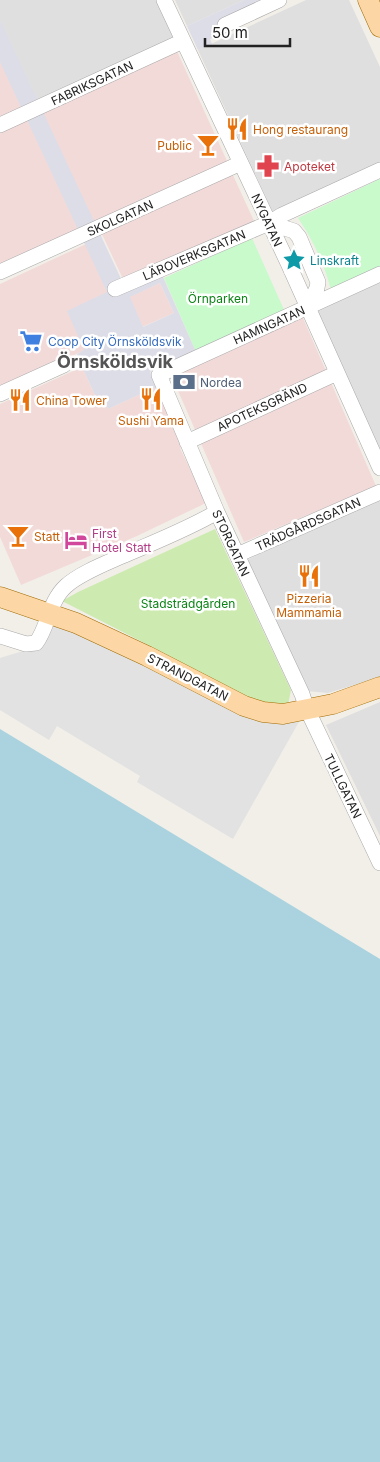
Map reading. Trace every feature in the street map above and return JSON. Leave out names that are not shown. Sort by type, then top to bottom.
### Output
[{"type":"main road","points":[[368,0],[380,27]]},
{"type":"main road","name":"STRANDGATAN","points":[[0,597],[76,622],[244,706],[263,712],[283,714],[304,702],[333,704],[380,687]]},
{"type":"street","name":"NYGATAN","points":[[164,0],[308,307],[380,468]]},
{"type":"street","points":[[225,25],[279,0]]},
{"type":"street","name":"FABRIKSGATAN","points":[[0,126],[183,41]]},
{"type":"street","name":"SKOLGATAN","points":[[0,272],[241,163]]},
{"type":"street","name":"LÄROVERKSGATAN","points":[[115,289],[269,223],[282,215],[380,170]]},
{"type":"street","points":[[269,223],[294,231],[299,237],[318,282],[308,307]]},
{"type":"street","name":"HAMNGATAN","points":[[159,375],[380,274]]},
{"type":"street","points":[[0,394],[64,365]]},
{"type":"street","name":"APOTEKSGRÄND","points":[[187,442],[337,373]]},
{"type":"street","name":"STORGATAN","points":[[159,375],[217,512],[304,702]]},
{"type":"street","name":"TRÄDGÅRDSGATAN","points":[[237,555],[380,492]]},
{"type":"street","points":[[0,636],[26,644],[36,642],[40,639],[49,612],[66,586],[99,567],[217,512]]},
{"type":"street","name":"TULLGATAN","points":[[304,702],[380,863]]},
{"type":"shaded area","points":[[0,0],[157,0],[176,39],[39,105],[0,25]]},
{"type":"shaded area","points":[[175,0],[244,0],[187,26]]},
{"type":"shaded area","points":[[244,0],[266,0],[228,31],[210,39],[212,44],[198,50],[187,26]]},
{"type":"shaded area","points":[[306,0],[349,0],[380,67],[380,165],[274,215],[198,50]]},
{"type":"shaded area","points":[[0,20],[124,285],[160,270],[196,352],[150,372],[156,387],[108,409],[102,395],[96,397],[82,367],[77,354],[84,350],[67,311],[107,292],[0,62]],"holes":[[[160,283],[174,313],[143,327],[130,297]]]},
{"type":"shaded area","points":[[176,49],[227,161],[93,223],[41,111]]},
{"type":"shaded area","points":[[0,55],[26,111],[0,123]]},
{"type":"shaded area","points":[[29,119],[81,230],[0,268],[0,133]]},
{"type":"shaded area","points":[[232,173],[254,221],[123,279],[100,230]]},
{"type":"shaded area","points":[[86,244],[108,292],[85,350],[0,389],[0,284]]},
{"type":"shaded area","points":[[380,282],[380,454],[317,312]]},
{"type":"shaded area","points":[[160,283],[174,313],[142,327],[129,297]]},
{"type":"shaded area","points":[[303,318],[376,486],[244,542],[172,377]]},
{"type":"shaded area","points":[[82,367],[96,397],[102,394],[108,409],[156,387],[183,446],[180,448],[206,503],[137,536],[21,585],[0,537],[0,404]]},
{"type":"shaded area","points":[[380,494],[380,677],[328,693],[307,691],[247,560]]},
{"type":"shaded area","points":[[50,615],[243,708],[305,711],[233,839],[137,782],[140,776],[57,726],[49,740],[0,710],[0,658],[23,651],[37,644]]},
{"type":"shaded area","points":[[380,702],[380,836],[326,725]]},
{"type":"green space","points":[[380,179],[380,268],[331,290],[318,252],[298,218]]},
{"type":"green space","name":"Örnparken","points":[[252,238],[285,312],[196,352],[164,278]]},
{"type":"green space","name":"Stadsträdgården","points":[[215,529],[291,690],[288,705],[265,707],[224,691],[164,653],[62,601]]},
{"type":"water","points":[[0,729],[380,959],[380,1462],[0,1462]]},
{"type":"place","name":"Hong restaurang","points":[[237,129]]},
{"type":"place","name":"Public","points":[[208,145]]},
{"type":"place","name":"Apoteket","points":[[268,166]]},
{"type":"place","name":"Linskraft","points":[[294,260]]},
{"type":"place","name":"Coop City Örnsköldsvik","points":[[31,341]]},
{"type":"place","name":"Nordea","points":[[184,382]]},
{"type":"place","name":"Sushi Yama","points":[[151,399]]},
{"type":"place","name":"China Tower","points":[[20,400]]},
{"type":"place","name":"Statt","points":[[18,536]]},
{"type":"place","name":"First Hotel Statt","points":[[76,540]]},
{"type":"place","name":"Pizzeria Mammamia","points":[[309,576]]},
{"type":"district","name":"Örnsköldsvik","points":[[115,361]]}]
